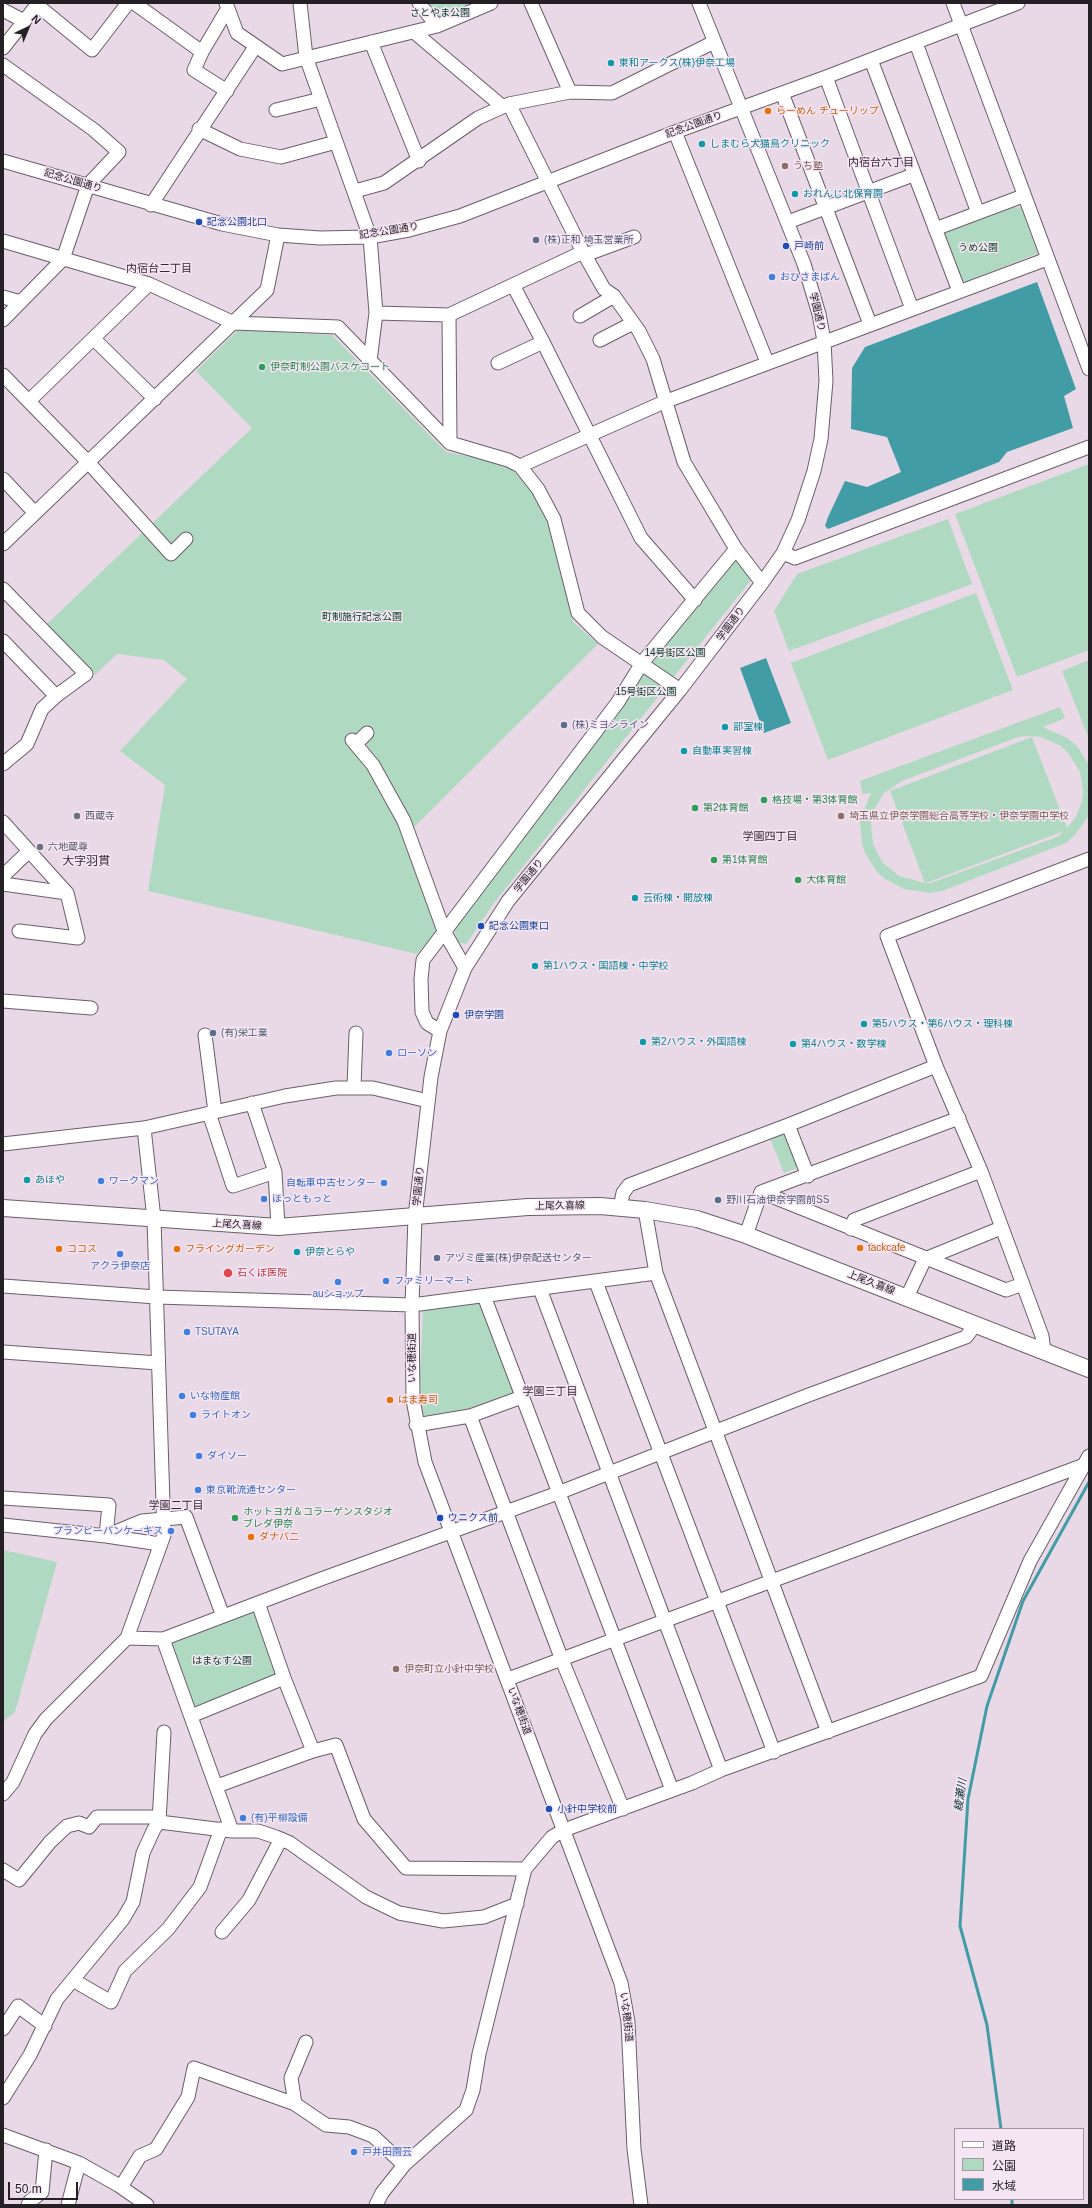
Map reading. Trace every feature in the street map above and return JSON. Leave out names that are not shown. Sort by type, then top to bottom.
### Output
[{"type":"main road","name":"上尾久喜線","points":[[3,1208],[278,1227],[528,1207],[620,1208],[645,1210],[697,1219],[746,1235],[1089,1369]]},
{"type":"street","points":[[3,48],[37,4],[92,50],[128,3]]},
{"type":"street","points":[[134,3],[202,52]]},
{"type":"street","points":[[300,3],[306,57],[355,191],[370,237],[376,313],[370,361]]},
{"type":"street","points":[[419,3],[437,26]]},
{"type":"street","points":[[227,5],[237,33],[255,47],[282,64],[437,26],[491,3]]},
{"type":"street","points":[[531,3],[570,92]]},
{"type":"street","name":"学園通り","points":[[415,1217],[434,1054],[440,1031],[464,968],[508,901],[680,690],[762,583],[783,553],[807,498],[821,439],[826,381],[824,341],[812,290],[788,222],[740,108],[699,3]]},
{"type":"street","points":[[953,3],[1023,196],[1089,369]]},
{"type":"street","name":"記念公園通り","points":[[3,161],[88,185],[151,205],[222,224],[278,235],[320,238],[370,237],[410,230],[460,216],[674,132],[826,77],[1018,3]]},
{"type":"street","points":[[227,5],[194,70],[227,91]]},
{"type":"street","points":[[3,10],[24,21]]},
{"type":"street","points":[[414,32],[506,105],[549,181],[584,254],[604,289],[614,296],[640,331],[653,359],[664,402],[684,462],[736,549],[762,583]]},
{"type":"street","points":[[371,42],[419,161]]},
{"type":"street","points":[[355,191],[384,183],[419,161],[478,118],[506,105],[570,92],[612,93],[714,42]]},
{"type":"street","points":[[916,43],[978,213]]},
{"type":"street","points":[[151,205],[255,47]]},
{"type":"street","points":[[871,60],[913,175],[959,291]]},
{"type":"street","points":[[3,65],[94,130],[119,152],[88,185],[63,259],[3,320]]},
{"type":"street","points":[[826,77],[912,309]]},
{"type":"street","points":[[782,93],[870,324]]},
{"type":"street","points":[[276,110],[321,99]]},
{"type":"street","points":[[200,129],[240,149],[281,157],[336,142]]},
{"type":"street","points":[[674,132],[767,362]]},
{"type":"street","points":[[788,222],[913,175]]},
{"type":"street","points":[[935,229],[1023,196]]},
{"type":"street","points":[[3,544],[267,290],[278,235]]},
{"type":"street","points":[[376,313],[449,315],[584,254],[634,237]]},
{"type":"street","points":[[3,240],[149,284],[234,323],[338,327],[450,443],[508,460],[520,466],[538,489],[554,519],[578,613],[602,637],[680,690]]},
{"type":"street","points":[[520,466],[664,402],[767,362],[1047,259]]},
{"type":"street","points":[[29,401],[149,284]]},
{"type":"street","points":[[513,285],[641,538],[696,600]]},
{"type":"street","points":[[580,316],[614,296]]},
{"type":"street","points":[[3,297],[21,302]]},
{"type":"street","points":[[449,315],[450,443]]},
{"type":"street","points":[[600,340],[633,323]]},
{"type":"street","points":[[94,339],[155,399]]},
{"type":"street","points":[[498,363],[543,342]]},
{"type":"street","points":[[3,375],[88,462],[171,554],[186,539]]},
{"type":"street","points":[[783,553],[795,558],[1089,446]]},
{"type":"street","points":[[3,478],[35,513]]},
{"type":"street","points":[[440,1031],[427,1023],[422,1012],[420,979],[423,960],[618,702],[642,663],[696,600],[736,549]]},
{"type":"street","points":[[3,589],[86,674],[56,696],[42,709],[27,744],[3,764]]},
{"type":"street","points":[[3,641],[56,696]]},
{"type":"street","points":[[367,733],[354,742],[373,765],[404,821],[444,931],[464,968]]},
{"type":"street","points":[[3,822],[67,892],[78,938],[18,931]]},
{"type":"street","points":[[3,876],[29,851]]},
{"type":"street","points":[[1044,1351],[1042,1336],[981,1171],[936,1066],[887,936],[1089,859]]},
{"type":"street","points":[[3,884],[67,892]]},
{"type":"street","points":[[3,1001],[90,1008]]},
{"type":"street","points":[[354,1087],[356,1033]]},
{"type":"street","points":[[205,1035],[212,1113],[233,1186],[275,1172]]},
{"type":"street","points":[[620,1208],[623,1193],[629,1185],[788,1125],[936,1066]]},
{"type":"street","points":[[3,1144],[144,1128],[311,1091],[354,1087],[393,1091],[428,1101]]},
{"type":"street","points":[[252,1103],[275,1172],[278,1227]]},
{"type":"street","points":[[761,1192],[808,1176],[959,1118]]},
{"type":"street","points":[[788,1125],[808,1176]]},
{"type":"street","points":[[3,1794],[12,1782],[35,1734],[46,1719],[127,1638],[164,1535],[154,1219],[144,1128]]},
{"type":"street","points":[[851,1229],[854,1220],[981,1171]]},
{"type":"street","points":[[761,1192],[925,1259],[1006,1290],[1023,1284]]},
{"type":"street","points":[[746,1235],[761,1192]]},
{"type":"street","points":[[645,1210],[645,1222],[656,1273],[828,1732]]},
{"type":"street","name":"いな穂街道","points":[[415,1217],[411,1376],[416,1425],[425,1462],[451,1533],[508,1679],[611,1953],[626,2005],[634,2149],[641,2205]]},
{"type":"street","points":[[907,1297],[925,1259],[1001,1228]]},
{"type":"street","points":[[3,1286],[157,1297],[412,1305],[656,1273]]},
{"type":"street","points":[[596,1282],[774,1752]]},
{"type":"street","points":[[540,1289],[721,1770]]},
{"type":"street","points":[[484,1296],[672,1790]]},
{"type":"street","points":[[127,1638],[163,1639],[451,1533],[715,1433],[806,1396],[966,1337],[975,1325]]},
{"type":"street","points":[[3,1352],[158,1363]]},
{"type":"street","points":[[416,1425],[470,1416],[522,1397]]},
{"type":"street","points":[[470,1416],[562,1660],[623,1809]]},
{"type":"street","points":[[508,1679],[562,1660],[1087,1460]]},
{"type":"street","points":[[376,2205],[382,2193],[404,2165],[466,2110],[473,2090],[479,2054],[525,1869],[552,1837],[564,1830],[623,1809],[721,1770],[981,1676],[1030,1561],[1087,1460]]},
{"type":"street","points":[[3,1498],[109,1505],[106,1536]]},
{"type":"street","points":[[106,1536],[142,1521],[186,1517],[223,1616]]},
{"type":"street","points":[[3,1525],[106,1536],[160,1544]]},
{"type":"street","points":[[258,1603],[284,1678],[313,1751]]},
{"type":"street","points":[[73,1980],[111,2002],[125,1971],[168,1929],[200,1886],[227,1830],[216,1786],[163,1639]]},
{"type":"street","points":[[191,1716],[284,1678]]},
{"type":"street","points":[[3,2098],[30,2055],[57,1999],[123,1919],[132,1902],[143,1853],[159,1819],[164,1732]]},
{"type":"street","points":[[216,1786],[313,1751],[336,1745],[364,1819],[406,1868],[525,1869]]},
{"type":"street","points":[[3,1870],[19,1880],[50,1842],[66,1826],[79,1823],[89,1827],[97,1817],[159,1819],[227,1830],[258,1831],[281,1839],[290,1843],[366,1897],[399,1912],[443,1921],[484,1917],[517,1904]]},
{"type":"street","points":[[222,1932],[249,1900],[281,1839]]},
{"type":"street","points":[[4,2026],[18,2006],[45,2026]]},
{"type":"street","points":[[295,2104],[291,2078],[306,2042]]},
{"type":"street","points":[[121,2187],[140,2156],[156,2149],[188,2097],[194,2068],[295,2104],[326,2125],[349,2127],[373,2136],[404,2165]]},
{"type":"street","points":[[3,2135],[79,2163],[121,2187],[147,2205]]},
{"type":"street","points":[[28,2205],[42,2192],[46,2150]]},
{"type":"street","points":[[68,2205],[79,2163]]},
{"type":"green space","name":"さとやま公園","points":[[419,3],[491,3],[437,26]]},
{"type":"green space","name":"うめ公園","points":[[1022,207],[1039,253],[967,281],[960,281],[943,236],[945,231],[1012,208]]},
{"type":"green space","name":"町制施行記念公園","points":[[238,330],[332,335],[446,452],[510,465],[520,473],[534,491],[552,526],[573,622],[598,644],[404,837],[437,932],[417,954],[148,891],[165,785],[120,751],[187,679],[164,660],[117,654],[95,675],[47,624],[252,428],[196,371]]},
{"type":"green space","points":[[1089,464],[1089,650],[1017,677],[955,514]]},
{"type":"green space","points":[[948,519],[972,584],[789,651],[774,611],[797,574]]},
{"type":"green space","name":"14号街区公園","points":[[736,557],[752,579],[672,679],[649,663]]},
{"type":"green space","points":[[976,593],[1013,690],[828,760],[791,663]]},
{"type":"green space","points":[[1089,660],[1089,739],[1062,671]]},
{"type":"green space","name":"15号街区公園","points":[[647,671],[666,687],[494,903],[466,944],[458,942],[453,927]]},
{"type":"green space","points":[[1060,707],[1065,718],[1043,727],[1067,738],[1077,746],[1089,765],[1089,815],[1076,834],[1066,843],[942,891],[930,893],[904,889],[882,877],[865,853],[862,843],[860,821],[871,793],[863,794],[860,781]],"holes":[[[1029,736],[1041,737],[1061,746],[1069,754],[1080,772],[1083,791],[1082,801],[1076,817],[1067,828],[1032,737],[890,791],[925,883],[899,876],[882,862],[873,844],[871,823],[875,808],[884,793],[902,781],[1018,737]],[[1064,831],[1057,837],[931,883],[926,883]]]},
{"type":"green space","points":[[784,1131],[802,1170],[799,1172],[797,1168],[784,1173],[769,1136]]},
{"type":"green space","points":[[478,1300],[482,1304],[515,1392],[513,1396],[467,1414],[426,1418],[423,1415],[420,1378],[423,1311],[427,1307]]},
{"type":"green space","points":[[3,1550],[57,1562],[15,1712],[3,1722]]},
{"type":"green space","name":"はまなす公園","points":[[254,1609],[280,1674],[199,1710],[193,1708],[169,1644],[173,1640]]},
{"type":"water","points":[[1037,282],[1076,389],[1064,396],[1073,428],[1007,452],[999,462],[828,529],[825,526],[828,517],[845,481],[867,487],[901,472],[887,437],[851,429],[852,368],[865,347]]},
{"type":"water","points":[[766,658],[791,723],[764,733],[740,668]]},
{"type":"waterway","name":"綾瀬川","points":[[1001,2128],[987,2025],[960,1926],[968,1799],[987,1706],[1023,1601],[1089,1482]]},
{"type":"waterway","name":"綾瀬川","points":[[1012,2200],[1012,2205]]},
{"type":"place","name":"東和アークス(株)伊奈工場","points":[[611,63]]},
{"type":"place","name":"らーめん チューリップ","points":[[768,111]]},
{"type":"place","name":"しまむら犬猫鳥クリニック","points":[[702,144]]},
{"type":"place","name":"うち塾","points":[[785,166]]},
{"type":"place","name":"おれんじ北保育園","points":[[795,194]]},
{"type":"place","name":"記念公園北口","points":[[199,222]]},
{"type":"place","name":"(株)正和 埼玉営業所","points":[[536,240]]},
{"type":"place","name":"戸崎前","points":[[786,246]]},
{"type":"place","name":"おひさまぱん","points":[[772,277]]},
{"type":"place","name":"伊奈町制公園バスケコート","points":[[262,367]]},
{"type":"place","name":"(株)ミヨシライン","points":[[564,725]]},
{"type":"place","name":"部室棟","points":[[725,727]]},
{"type":"place","name":"自動車実習棟","points":[[684,751]]},
{"type":"place","name":"格技場・第3体育館","points":[[764,800]]},
{"type":"place","name":"第2体育館","points":[[695,808]]},
{"type":"place","name":"西蔵寺","points":[[77,816]]},
{"type":"place","name":"埼玉県立伊奈学園総合高等学校・伊奈学園中学校","points":[[841,816]]},
{"type":"place","name":"六地蔵尊","points":[[40,847]]},
{"type":"place","name":"第1体育館","points":[[714,860]]},
{"type":"place","name":"大体育館","points":[[798,880]]},
{"type":"place","name":"芸術棟・開放棟","points":[[635,898]]},
{"type":"place","name":"記念公園東口","points":[[481,926]]},
{"type":"place","name":"第1ハウス・国語棟・中学校","points":[[535,966]]},
{"type":"place","name":"伊奈学園","points":[[456,1015]]},
{"type":"place","name":"第5ハウス・第6ハウス・理科棟","points":[[864,1024]]},
{"type":"place","name":"(有)栄工業","points":[[213,1033]]},
{"type":"place","name":"第2ハウス・外国語棟","points":[[643,1042]]},
{"type":"place","name":"第4ハウス・数学棟","points":[[793,1044]]},
{"type":"place","name":"ローソン","points":[[389,1053]]},
{"type":"place","name":"あほや","points":[[27,1180]]},
{"type":"place","name":"ワークマン","points":[[101,1181]]},
{"type":"place","name":"自転車中古センター","points":[[384,1183]]},
{"type":"place","name":"ほっともっと","points":[[264,1199]]},
{"type":"place","name":"野川石油伊奈学園前SS","points":[[718,1200]]},
{"type":"place","name":"tackcafe","points":[[860,1248]]},
{"type":"place","name":"ココス","points":[[59,1249]]},
{"type":"place","name":"フライングガーデン","points":[[177,1249]]},
{"type":"place","name":"伊奈とらや","points":[[297,1252]]},
{"type":"place","name":"アクラ伊奈店","points":[[120,1254]]},
{"type":"place","name":"アヅミ産業(株)伊奈配送センター","points":[[437,1258]]},
{"type":"place","name":"石くぼ医院","points":[[228,1273]]},
{"type":"place","name":"ファミリーマート","points":[[386,1281]]},
{"type":"place","name":"auショップ","points":[[338,1282]]},
{"type":"place","name":"TSUTAYA","points":[[187,1332]]},
{"type":"place","name":"いな物産館","points":[[182,1396]]},
{"type":"place","name":"はま寿司","points":[[390,1400]]},
{"type":"place","name":"ライトオン","points":[[193,1415]]},
{"type":"place","name":"ダイソー","points":[[199,1456]]},
{"type":"place","name":"東京靴流通センター","points":[[198,1490]]},
{"type":"place","name":"ホットヨガ＆コラーゲンスタジオ ブレダ伊奈","points":[[235,1518]]},
{"type":"place","name":"ウニクス前","points":[[440,1518]]},
{"type":"place","name":"プランビーパンケーキス","points":[[171,1531]]},
{"type":"place","name":"ダナパ二","points":[[251,1537]]},
{"type":"place","name":"伊奈町立小針中学校","points":[[396,1669]]},
{"type":"place","name":"小針中学校前","points":[[549,1809]]},
{"type":"place","name":"(有)平柳設備","points":[[243,1818]]},
{"type":"place","name":"戸井田園芸","points":[[354,2152]]},
{"type":"district","name":"内宿台六丁目","points":[[881,163]]},
{"type":"district","name":"内宿台二丁目","points":[[159,269]]},
{"type":"district","name":"学園四丁目","points":[[770,837]]},
{"type":"district","name":"大字羽貫","points":[[86,862]]},
{"type":"district","name":"学園三丁目","points":[[550,1392]]},
{"type":"district","name":"学園二丁目","points":[[176,1506]]}]
